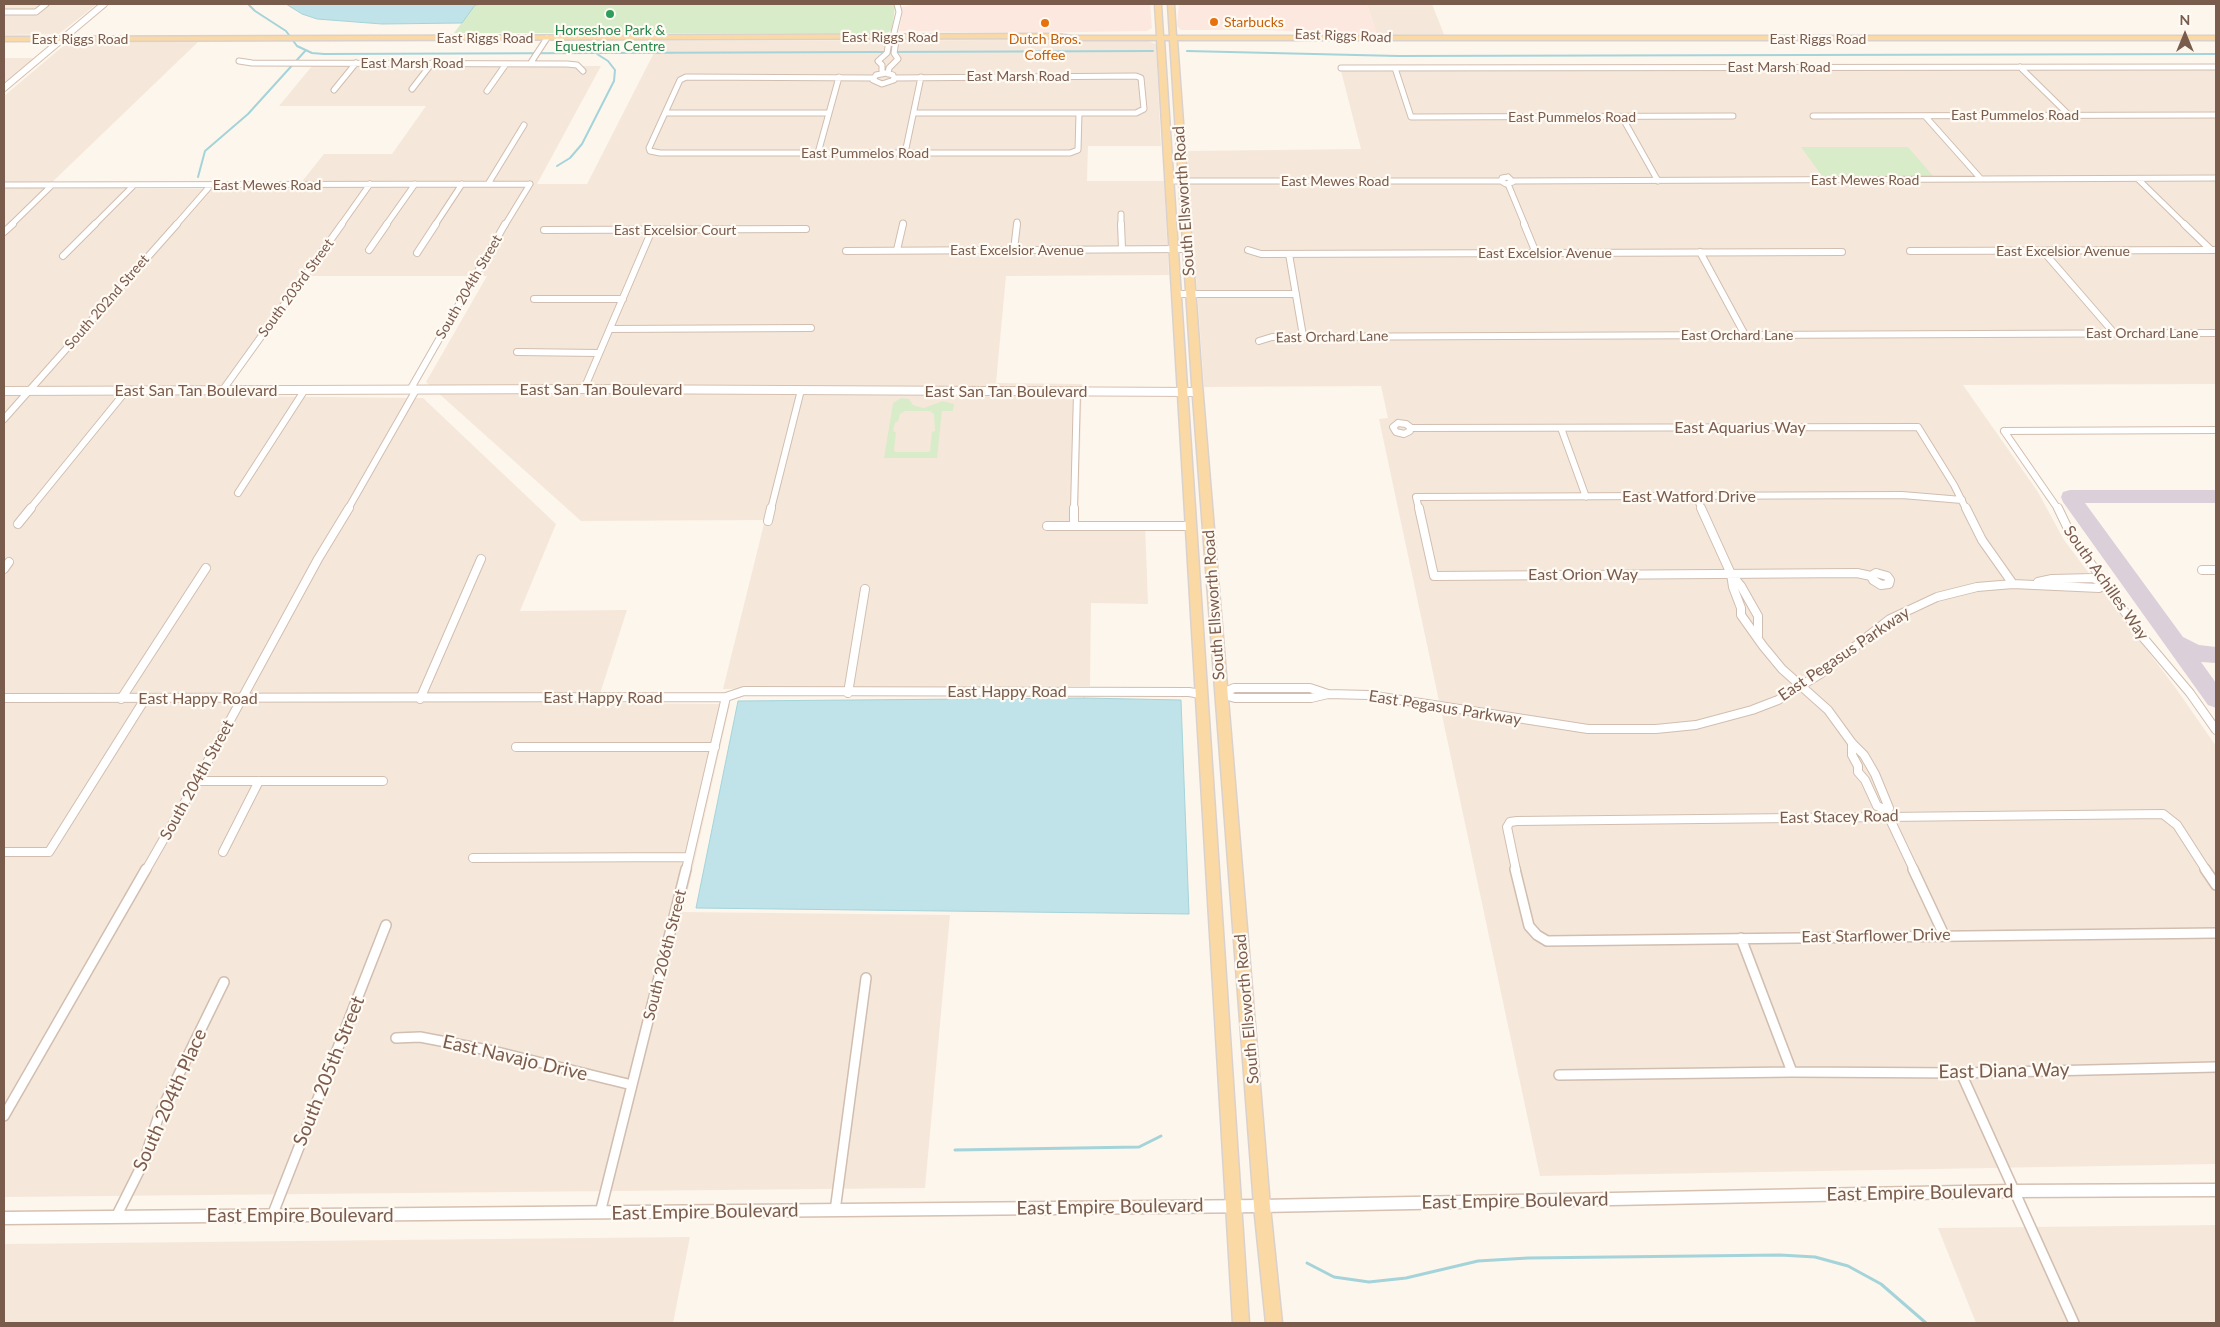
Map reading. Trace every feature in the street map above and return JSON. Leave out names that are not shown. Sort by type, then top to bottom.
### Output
[{"type":"main road","name":"South Ellsworth Road","points":[[1158,4],[1241,1323]]},
{"type":"main road","name":"South Ellsworth Road","points":[[1171,4],[1221,694],[1262,1206],[1274,1323]]},
{"type":"main road","name":"East Riggs Road","points":[[4,39],[1056,36],[1420,39],[2216,38]]},
{"type":"street","points":[[4,12],[36,12],[46,4]]},
{"type":"street","points":[[4,88],[104,4]]},
{"type":"street","points":[[882,74],[882,66],[878,61],[887,51],[889,41],[893,37],[899,12],[897,4]]},
{"type":"street","points":[[888,74],[890,68],[898,60],[894,51],[896,41],[893,37]]},
{"type":"street","points":[[530,64],[547,38]]},
{"type":"street","name":"East Marsh Road","points":[[239,61],[252,63],[577,65],[583,71]]},
{"type":"street","points":[[334,90],[356,63]]},
{"type":"street","points":[[412,89],[432,63]]},
{"type":"street","points":[[487,91],[506,64]]},
{"type":"street","points":[[2020,67],[2069,115]]},
{"type":"street","name":"East Marsh Road","points":[[1341,68],[2216,67]]},
{"type":"street","name":"East Pummelos Road","points":[[1395,68],[1411,118],[1733,116]]},
{"type":"street","name":"East Marsh Road","points":[[665,113],[680,80],[690,77],[873,78],[882,74],[888,74],[895,78],[1141,78],[1144,109],[1142,111],[1079,113]]},
{"type":"street","points":[[818,153],[839,77]]},
{"type":"street","points":[[905,153],[921,77]]},
{"type":"street","name":"East Marsh Road","points":[[873,78],[876,83],[882,84],[892,82],[895,78]]},
{"type":"street","points":[[665,113],[829,113]]},
{"type":"street","name":"East Pummelos Road","points":[[665,113],[649,148],[650,151],[660,153],[1070,153],[1078,150],[1079,113]]},
{"type":"street","points":[[914,113],[1079,113]]},
{"type":"street","name":"East Pummelos Road","points":[[1813,116],[2216,115]]},
{"type":"street","points":[[1925,116],[1981,179]]},
{"type":"street","points":[[1622,117],[1658,181]]},
{"type":"street","points":[[488,184],[524,125]]},
{"type":"street","name":"East Mewes Road","points":[[1170,181],[1501,181],[1502,178],[1506,177],[1511,182],[2216,178]]},
{"type":"street","points":[[2138,178],[2214,250]]},
{"type":"street","points":[[1511,182],[1536,253]]},
{"type":"street","name":"South 203rd Street","points":[[222,391],[370,184]]},
{"type":"street","points":[[369,250],[416,184]]},
{"type":"street","points":[[417,253],[462,184]]},
{"type":"street","name":"East Mewes Road","points":[[4,185],[530,184]]},
{"type":"street","name":"South 204th Street","points":[[4,1116],[197,781],[502,229],[530,184]]},
{"type":"street","points":[[4,232],[52,185]]},
{"type":"street","points":[[63,256],[133,186]]},
{"type":"street","name":"South 202nd Street","points":[[4,419],[210,186]]},
{"type":"street","points":[[1121,214],[1122,249]]},
{"type":"street","points":[[1014,250],[1018,222]]},
{"type":"street","points":[[897,250],[902,223]]},
{"type":"street","name":"East Excelsior Court","points":[[544,230],[806,229]]},
{"type":"street","points":[[584,390],[652,230]]},
{"type":"street","name":"East Excelsior Avenue","points":[[846,251],[1188,249]]},
{"type":"street","name":"East Excelsior Avenue","points":[[1248,250],[1260,254],[1842,252]]},
{"type":"street","name":"East Excelsior Avenue","points":[[1910,251],[2214,250]]},
{"type":"street","points":[[2043,251],[2114,333]]},
{"type":"street","points":[[1700,252],[1744,335]]},
{"type":"street","points":[[1289,254],[1303,336]]},
{"type":"street","points":[[1176,294],[1296,294]]},
{"type":"street","points":[[534,299],[623,298]]},
{"type":"street","points":[[610,329],[811,328]]},
{"type":"street","name":"East Orchard Lane","points":[[1259,341],[1272,336],[2216,333]]},
{"type":"street","points":[[516,352],[599,353]]},
{"type":"street","points":[[238,493],[304,390]]},
{"type":"street","points":[[768,521],[801,390]]},
{"type":"street","name":"East San Tan Boulevard","points":[[4,391],[801,390],[1198,392]]},
{"type":"street","points":[[18,524],[126,391]]},
{"type":"street","points":[[1074,526],[1077,392]]},
{"type":"street","name":"East Aquarius Way","points":[[1410,428],[1918,427],[1962,500]]},
{"type":"street","points":[[1561,428],[1586,497]]},
{"type":"street","name":"South Achilles Way","points":[[2216,430],[2004,431],[2056,505],[2070,535],[2149,646],[2190,693],[2216,730]]},
{"type":"street","name":"East Watford Drive","points":[[1434,576],[1416,498],[1902,495],[1962,500]]},
{"type":"street","points":[[1696,497],[1731,574],[1741,586],[1753,611],[1758,616],[1758,636]]},
{"type":"street","points":[[1962,500],[1982,540],[2013,584]]},
{"type":"street","points":[[1047,526],[1190,526]]},
{"type":"street","points":[[420,699],[481,559]]},
{"type":"street","points":[[4,569],[9,562]]},
{"type":"street","points":[[121,699],[206,568]]},
{"type":"street","points":[[2202,570],[2216,570]]},
{"type":"street","name":"East Orion Way","points":[[1434,576],[1857,573],[1871,576]]},
{"type":"street","points":[[1731,574],[1741,615],[1758,636],[1771,657],[1828,710],[1852,743],[1864,755],[1876,774],[1876,780],[1889,808],[1887,813]]},
{"type":"street","name":"East Pegasus Parkway","points":[[1221,694],[1235,698],[1311,698],[1328,694],[1393,698],[1556,725],[1621,730],[1696,725],[1752,710],[1778,700],[1802,686],[1890,619],[1912,607],[1970,589],[2034,583],[2058,587],[2099,588],[2105,584]]},
{"type":"street","points":[[848,693],[864,589]]},
{"type":"street","points":[[1741,611],[1753,611]]},
{"type":"street","name":"East Happy Road","points":[[4,698],[420,699],[726,697],[744,692],[1189,692],[1201,694]]},
{"type":"street","name":"South 206th Street","points":[[600,1213],[689,857],[726,697]]},
{"type":"street","points":[[4,852],[49,852],[145,699]]},
{"type":"street","points":[[1852,743],[1852,755],[1858,766],[1858,772],[1865,780],[1877,806],[1887,813],[1944,935]]},
{"type":"street","points":[[516,747],[715,747]]},
{"type":"street","points":[[1865,780],[1876,780]]},
{"type":"street","points":[[197,781],[383,781]]},
{"type":"street","points":[[223,852],[259,781]]},
{"type":"street","name":"East Stacey Road","points":[[1537,935],[1529,926],[1523,906],[1508,836],[1507,827],[1510,822],[1887,813],[2167,816],[2177,824],[2216,885]]},
{"type":"street","points":[[474,858],[689,857]]},
{"type":"street","name":"South 205th Street","points":[[272,1216],[386,926]]},
{"type":"street","name":"East Starflower Drive","points":[[1537,935],[1547,941],[1944,935],[2216,934]]},
{"type":"street","points":[[1741,938],[1792,1072]]},
{"type":"street","points":[[835,1211],[866,978]]},
{"type":"street","name":"South 204th Place","points":[[116,1217],[144,1161],[159,1115],[224,982]]},
{"type":"street","name":"East Navajo Drive","points":[[396,1038],[420,1038],[493,1051],[632,1085]]},
{"type":"street","name":"East Diana Way","points":[[1559,1075],[1792,1072],[1961,1073],[2216,1067]]},
{"type":"street","points":[[1961,1073],[2013,1192],[2074,1323]]},
{"type":"street","name":"East Empire Boulevard","points":[[4,1218],[1262,1206],[2216,1190]]},
{"type":"shaded area","points":[[4,4],[97,4],[59,34],[4,35]]},
{"type":"shaded area","points":[[920,4],[1150,4],[1152,28],[1147,31],[1021,33],[899,31],[902,15],[901,7]]},
{"type":"shaded area","points":[[1179,4],[1367,4],[1377,36],[1268,30],[1181,30],[1177,26]]},
{"type":"shaded area","points":[[1367,4],[1432,4],[1445,37],[1377,36]]},
{"type":"shaded area","points":[[660,41],[1148,41],[1156,44],[1161,146],[1088,146],[1087,181],[1164,181],[1169,275],[1006,276],[996,383],[1082,384],[1078,521],[1145,523],[1148,604],[1091,603],[1090,686],[723,689],[765,520],[581,521],[426,382],[487,276],[306,276],[219,396],[423,398],[556,524],[520,611],[627,610],[597,703],[730,704],[683,912],[950,915],[925,1188],[4,1197],[4,96],[68,42],[198,42],[45,189],[296,189],[324,154],[392,154],[426,106],[279,106],[312,66],[601,66],[537,184],[587,184]]},
{"type":"shaded area","points":[[4,58],[35,58],[4,84]]},
{"type":"shaded area","points":[[2216,66],[2216,384],[1963,385],[2038,492],[2064,540],[2175,687],[2216,746],[2216,1164],[1540,1176],[1379,419],[1388,418],[1381,386],[1204,387],[1187,151],[1361,149],[1340,67]]},
{"type":"shaded area","points":[[2216,1225],[2216,1323],[1976,1323],[1938,1228]]},
{"type":"shaded area","points":[[690,1237],[673,1323],[4,1323],[4,1244]]},
{"type":"green space","name":"Horseshoe Park & Equestrian Centre","points":[[900,4],[901,7],[895,7],[892,30],[887,33],[454,33],[475,5]]},
{"type":"green space","points":[[1801,147],[1908,147],[1933,176],[1822,176]]},
{"type":"green space","points":[[901,398],[909,399],[913,405],[924,408],[943,401],[954,404],[953,411],[942,411],[937,458],[884,458],[893,403]],"holes":[[[905,411],[930,411],[934,414],[935,431],[932,432],[930,451],[895,452],[896,433],[893,431],[900,414]]]},
{"type":"water","points":[[286,4],[484,4],[475,5],[462,23],[382,24],[317,19],[302,14]]},
{"type":"water","points":[[1084,698],[1181,700],[1189,914],[696,908],[738,701]]},
{"type":"waterway","points":[[248,4],[255,11],[286,31],[297,46],[306,50]]},
{"type":"waterway","points":[[198,177],[205,151],[248,114],[306,50]]},
{"type":"waterway","points":[[306,50],[312,53],[324,54],[1153,51]]},
{"type":"waterway","points":[[1187,51],[1398,56],[2216,54]]},
{"type":"waterway","points":[[557,166],[570,158],[582,144],[614,81],[615,70],[608,61],[597,54]]},
{"type":"waterway","points":[[955,1150],[1139,1147],[1161,1136]]},
{"type":"waterway","points":[[1307,1263],[1334,1277],[1369,1282],[1406,1278],[1478,1261],[1528,1258],[1780,1255],[1815,1257],[1848,1266],[1881,1284],[1926,1323]]},
{"type":"taxiway","points":[[2216,496],[2070,497],[2216,699]]},
{"type":"taxiway","points":[[2177,643],[2195,653],[2216,655]]},
{"type":"place","name":"Horseshoe Park & Equestrian Centre","points":[[610,14]]},
{"type":"place","name":"Starbucks","points":[[1214,22]]},
{"type":"place","name":"Dutch Bros. Coffee","points":[[1045,23]]}]
